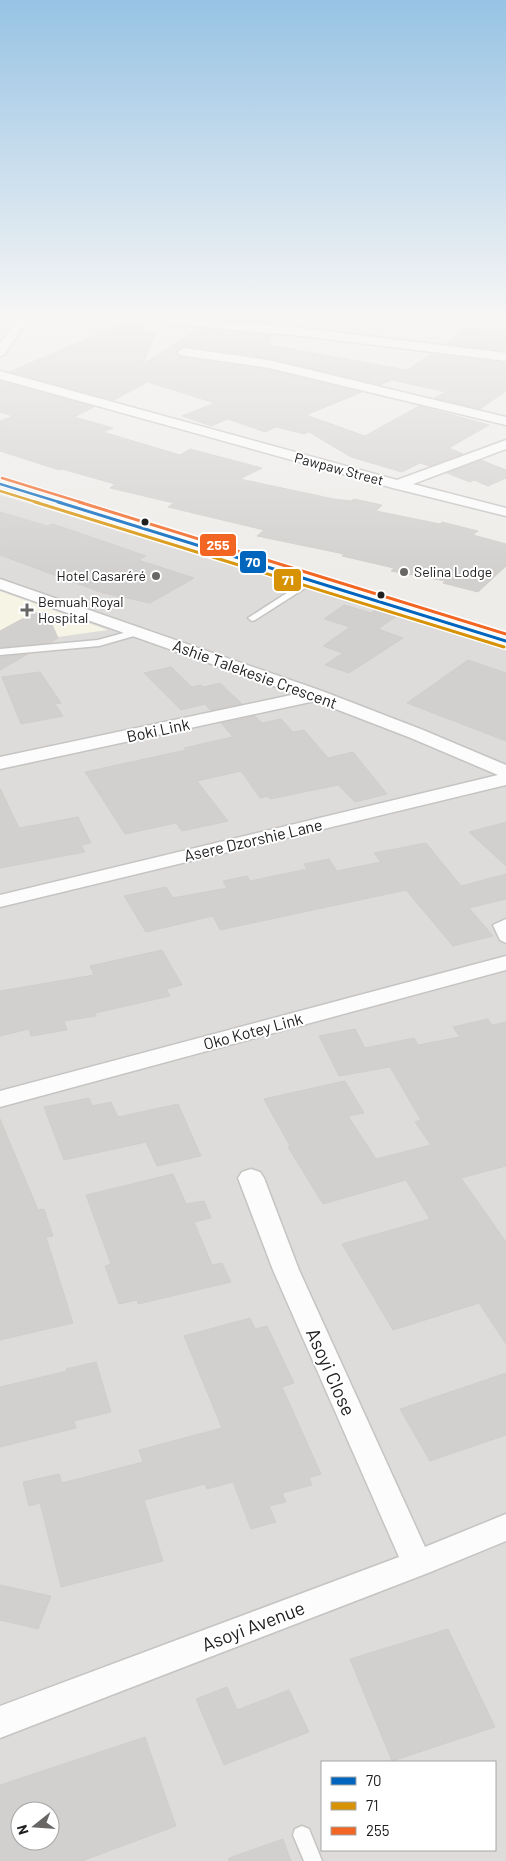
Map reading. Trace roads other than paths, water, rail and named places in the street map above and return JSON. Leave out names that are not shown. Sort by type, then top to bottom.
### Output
[{"type":"main road","points":[[0,484],[506,641]]},
{"type":"street","name":"Pawpaw Street","points":[[97,402],[398,485],[506,512]]},
{"type":"street","points":[[426,402],[506,421]]},
{"type":"street","points":[[398,485],[506,444]]},
{"type":"street","name":"Ashie Talekesie Crescent","points":[[0,584],[316,695],[417,734],[506,772]]},
{"type":"street","name":"Boki Link","points":[[0,763],[316,695]]},
{"type":"street","name":"Asere Dzorshie Lane","points":[[0,901],[506,779]]},
{"type":"street","name":"Oko Kotey Link","points":[[0,1099],[506,963]]},
{"type":"street","name":"Asoyi Close","points":[[251,1178],[286,1270],[417,1564]]},
{"type":"street","name":"Asoyi Avenue","points":[[0,1722],[417,1564],[506,1527]]},
{"type":"lane","points":[[252,618],[310,581]]},
{"type":"lane","points":[[0,652],[98,643],[138,632]]},
{"type":"lane","points":[[506,922],[499,925],[506,940]]},
{"type":"lane","points":[[302,1835],[313,1861]]},
{"type":"place","name":"Selina Lodge","points":[[404,572]]},
{"type":"place","name":"Hotel Casaréré","points":[[156,576]]},
{"type":"place","name":"Bemuah Royal Hospital","points":[[27,610]]}]
